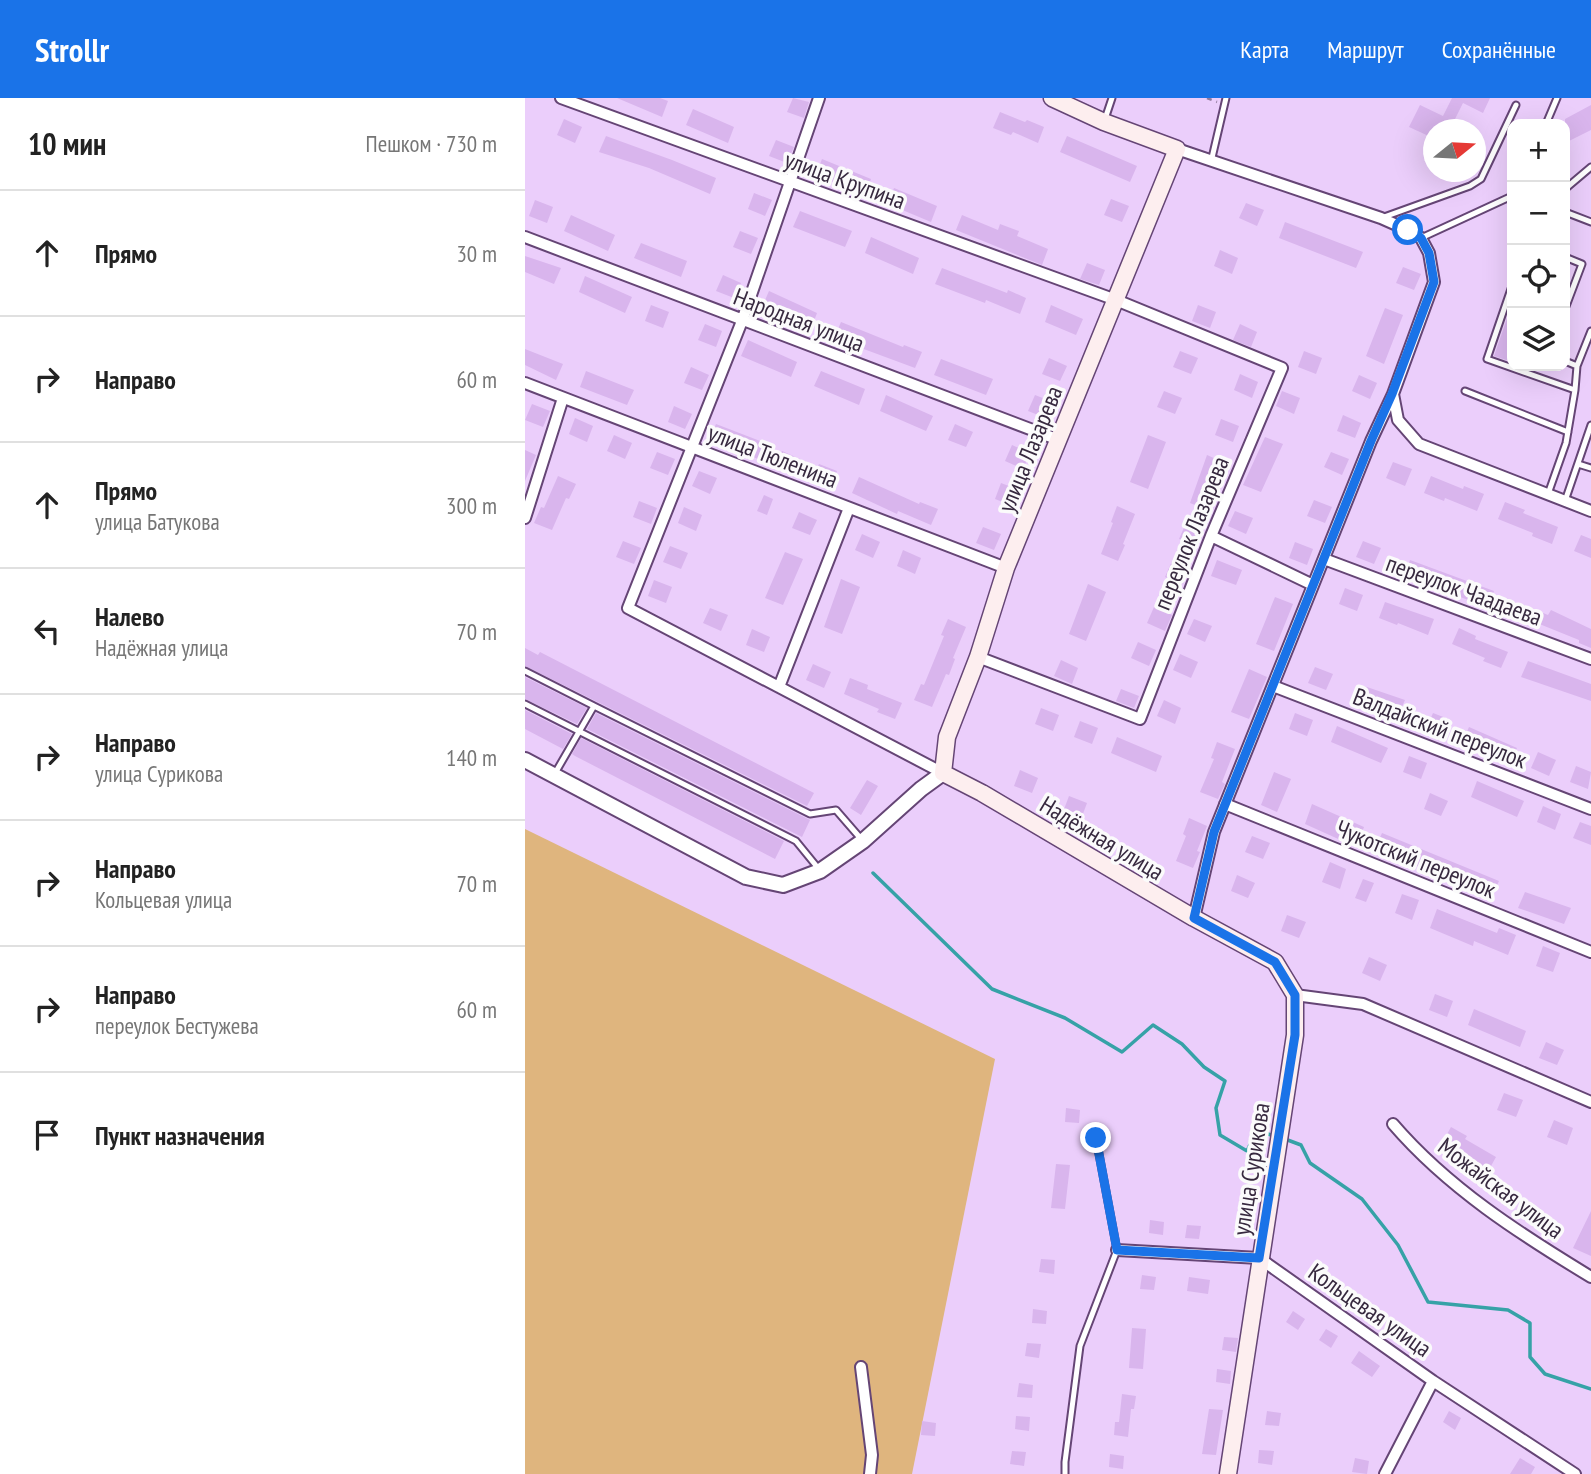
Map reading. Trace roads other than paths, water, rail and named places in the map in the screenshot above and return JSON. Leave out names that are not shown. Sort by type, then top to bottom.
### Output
[{"type":"main road","points":[[1057,100],[1104,122],[1177,149]]},
{"type":"main road","name":"улица Лазарева","points":[[943,773],[947,737],[978,657],[1006,568],[1177,149]]},
{"type":"main road","name":"Надёжная улица","points":[[943,773],[1275,962],[1295,995]]},
{"type":"main road","name":"улица Сурикова","points":[[1228,1474],[1295,1035],[1295,995]]},
{"type":"street","name":"улица Крупина","points":[[561,98],[1116,300]]},
{"type":"street","points":[[690,447],[742,321],[819,98]]},
{"type":"street","points":[[1177,149],[1381,218],[1421,238],[1429,253],[1434,282],[1392,394],[1214,832],[1194,918]]},
{"type":"street","name":"Народная улица","points":[[525,237],[1059,440]]},
{"type":"street","name":"переулок Лазарева","points":[[978,657],[1140,719],[1211,536],[1282,368],[1116,300]]},
{"type":"street","name":"улица Тюленина","points":[[525,383],[1006,568]]},
{"type":"street","points":[[1392,394],[1398,420],[1419,444],[1591,511]]},
{"type":"street","points":[[525,518],[563,398]]},
{"type":"street","name":"Надёжная улица","points":[[690,447],[628,608],[943,773]]},
{"type":"street","points":[[779,687],[849,508]]},
{"type":"street","points":[[1211,536],[1313,585]]},
{"type":"street","name":"переулок Чаадаева","points":[[1324,559],[1591,659]]},
{"type":"street","name":"Валдайский переулок","points":[[1273,686],[1591,809]]},
{"type":"street","points":[[525,760],[746,877],[783,885],[820,871],[863,841],[943,773]]},
{"type":"street","name":"Чукотский переулок","points":[[1225,804],[1591,953]]},
{"type":"street","points":[[1295,995],[1363,1004],[1591,1102]]},
{"type":"street","name":"Можайская улица","points":[[1393,1124],[1413,1147],[1459,1188],[1522,1236],[1591,1277]]},
{"type":"street","points":[[1117,1250],[1259,1258]]},
{"type":"street","name":"Кольцевая улица","points":[[1259,1258],[1433,1381],[1575,1474]]},
{"type":"street","points":[[861,1367],[872,1455],[870,1474]]},
{"type":"street","points":[[1385,1474],[1433,1381]]},
{"type":"lane","points":[[1104,122],[1112,98]]},
{"type":"lane","points":[[1212,162],[1226,98]]},
{"type":"lane","points":[[1548,119],[1557,98]]},
{"type":"lane","points":[[1381,218],[1470,186],[1481,179],[1516,105]]},
{"type":"lane","points":[[1570,185],[1591,167]]},
{"type":"lane","points":[[1421,238],[1507,198]]},
{"type":"lane","points":[[1570,214],[1591,222]]},
{"type":"lane","points":[[1570,259],[1582,264],[1570,296]]},
{"type":"lane","points":[[1507,301],[1487,359],[1575,390]]},
{"type":"lane","points":[[1548,494],[1567,432],[1577,366],[1591,331]]},
{"type":"lane","points":[[1570,363],[1577,366]]},
{"type":"lane","points":[[1465,391],[1567,432]]},
{"type":"lane","points":[[1565,501],[1591,425]]},
{"type":"lane","points":[[1578,464],[1591,468]]},
{"type":"lane","points":[[525,671],[810,814],[836,810],[863,841]]},
{"type":"lane","points":[[525,704],[796,841],[820,871]]},
{"type":"lane","points":[[554,775],[594,706]]},
{"type":"lane","points":[[1065,1474],[1080,1346],[1117,1250],[1096,1138]]},
{"type":"waterway","points":[[873,873],[992,989],[1065,1018],[1122,1052],[1153,1025],[1182,1044],[1204,1067],[1225,1081],[1216,1108],[1220,1135],[1247,1151],[1257,1130],[1274,1136]]},
{"type":"waterway","points":[[1285,1139],[1301,1145],[1310,1163],[1362,1199],[1398,1245],[1428,1302],[1508,1310],[1530,1323],[1530,1357],[1545,1374],[1591,1389]]}]
